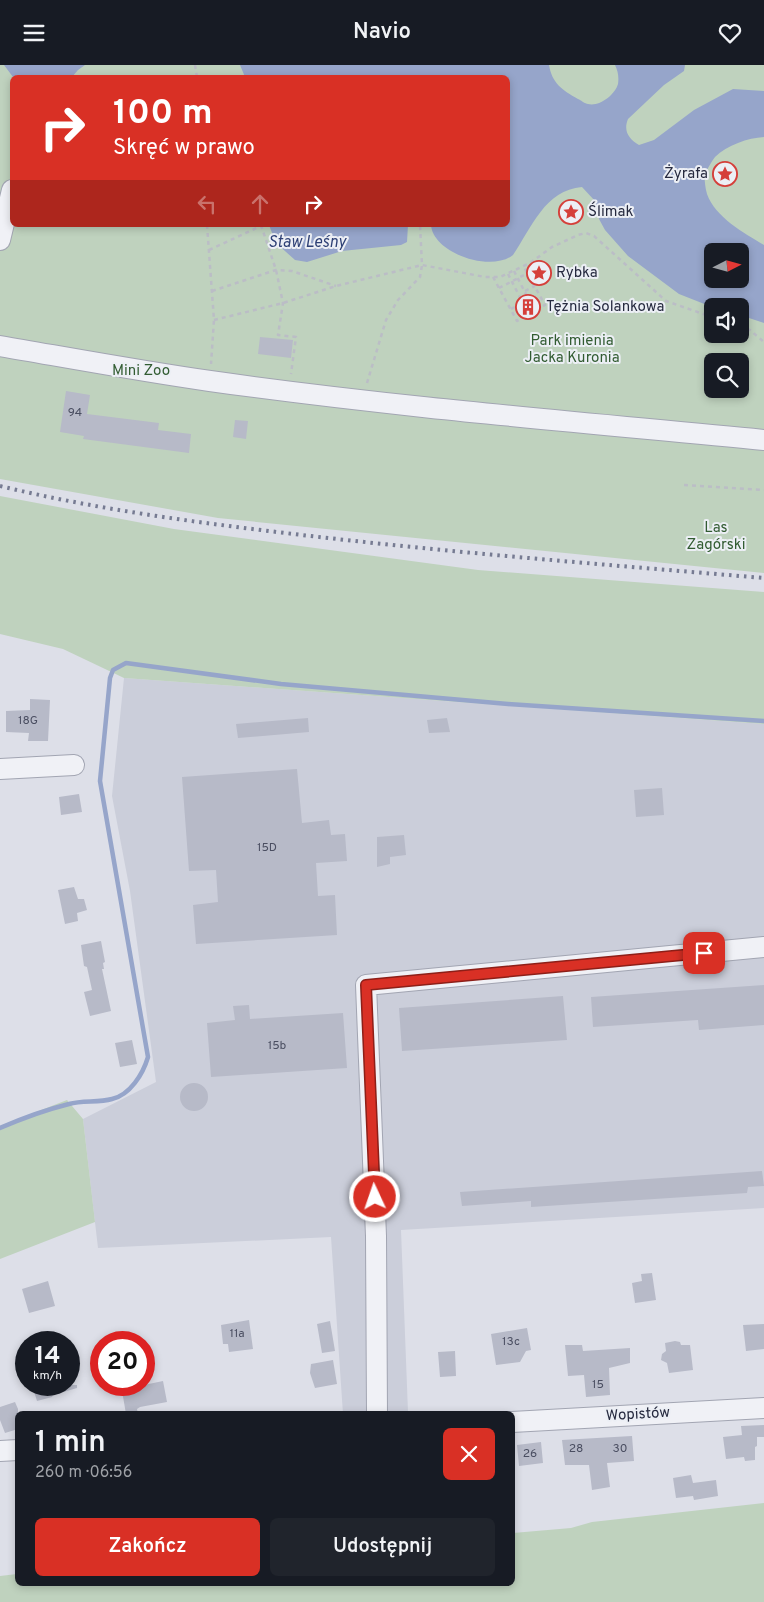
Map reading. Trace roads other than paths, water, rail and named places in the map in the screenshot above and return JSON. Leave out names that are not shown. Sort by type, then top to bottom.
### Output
[{"type":"street","points":[[0,240],[10,198]]},
{"type":"street","points":[[0,347],[210,381],[289,391],[764,440]]},
{"type":"street","points":[[0,769],[74,765]]},
{"type":"street","points":[[377,1411],[376,1236],[366,985],[764,947]]},
{"type":"street","name":"Wopistów","points":[[515,1422],[764,1409]]},
{"type":"street","points":[[0,1451],[15,1450]]},
{"type":"water","points":[[4,65],[85,65],[74,75],[12,75]]},
{"type":"water","points":[[240,65],[549,65],[555,81],[563,89],[586,103],[597,104],[614,92],[618,84],[618,72],[615,65],[685,65],[684,71],[664,85],[628,119],[626,127],[628,134],[639,145],[654,140],[694,110],[733,89],[764,91],[764,137],[751,139],[725,149],[715,157],[704,174],[707,194],[716,210],[731,224],[764,245],[764,323],[749,318],[749,298],[704,298],[704,304],[679,294],[628,256],[605,230],[599,219],[595,201],[582,187],[558,195],[549,202],[533,222],[513,255],[503,260],[491,262],[478,261],[452,252],[434,235],[432,227],[510,227],[510,75],[244,75]]},
{"type":"water","name":"Staw Leśny","points":[[270,227],[408,227],[407,242],[401,245],[342,251],[307,262],[295,260],[276,243]]},
{"type":"waterway","points":[[0,1128],[60,1106],[119,1097],[135,1083],[148,1057],[100,781],[110,678],[113,670],[126,663],[281,684],[508,704],[764,721]]},
{"type":"railway","points":[[0,486],[112,509],[188,521],[302,535],[475,553],[764,578]]},
{"type":"place","name":"Żyrafa","points":[[725,174]]},
{"type":"place","name":"Ślimak","points":[[571,212]]},
{"type":"place","name":"Rybka","points":[[539,273]]},
{"type":"place","name":"Tężnia Solankowa","points":[[528,307]]},
{"type":"park label","name":"Park imienia Jacka Kuronia","points":[[572,350]]},
{"type":"park label","name":"Mini Zoo","points":[[141,371]]},
{"type":"park label","name":"Las Zagórski","points":[[716,536]]}]
